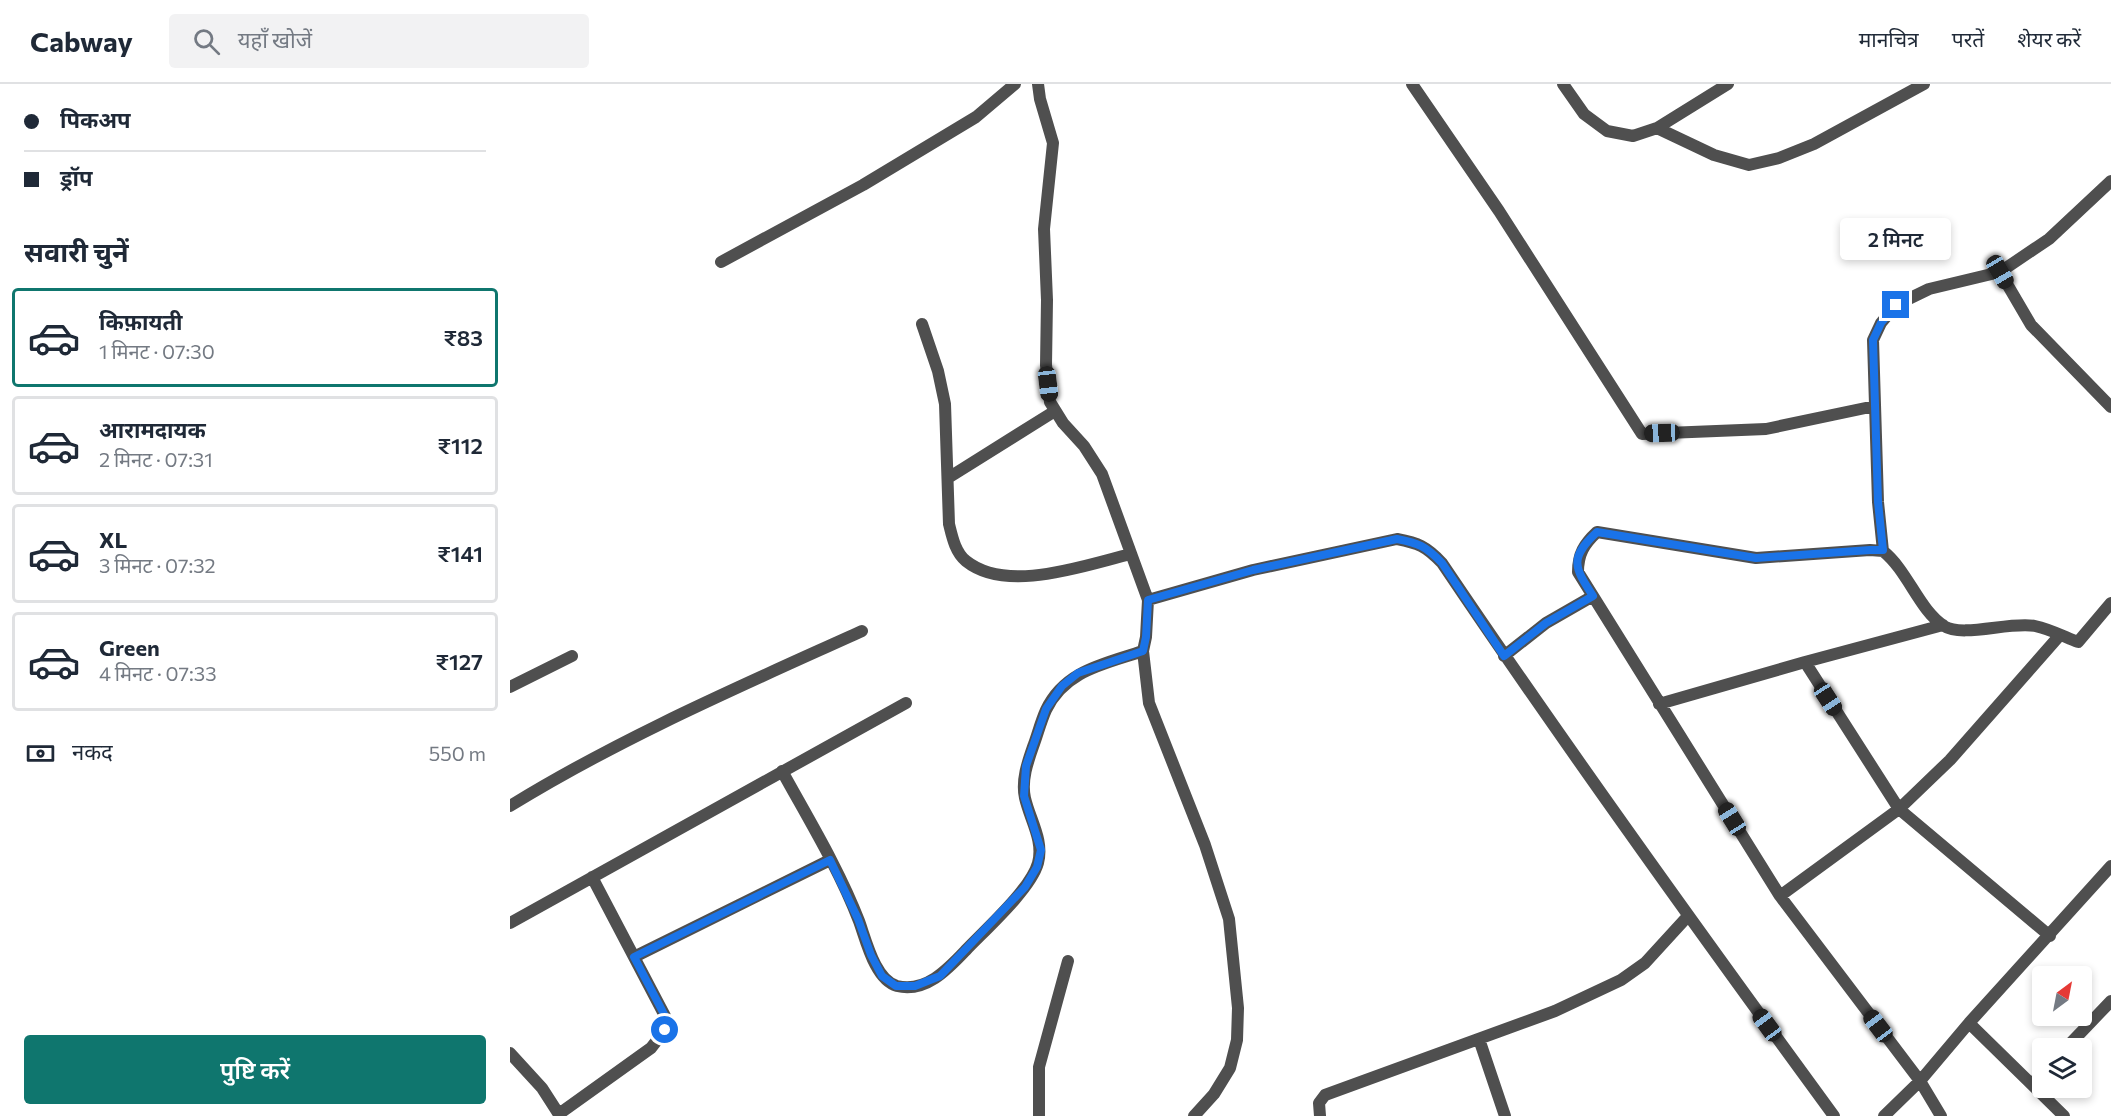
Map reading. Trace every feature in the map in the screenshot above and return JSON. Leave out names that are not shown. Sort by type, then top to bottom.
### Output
[{"type":"street","points":[[721,262],[863,185],[976,117],[1015,84]]},
{"type":"street","points":[[1038,84],[1053,143],[1044,229],[1047,300],[1046,364],[1050,402],[1063,423],[1084,446],[1102,474],[1148,600],[1143,651],[1149,703],[1204,845],[1229,919],[1238,1008],[1237,1041],[1230,1068],[1214,1094],[1194,1116]]},
{"type":"street","points":[[1412,84],[1505,221],[1642,434],[1766,429],[1875,406]]},
{"type":"street","points":[[1563,84],[1584,114],[1607,131],[1633,136],[1657,128],[1728,84]]},
{"type":"street","points":[[1657,128],[1714,155],[1749,165],[1779,158],[1814,144],[1924,84]]},
{"type":"street","points":[[2111,181],[2049,239],[2000,272],[1929,289],[1896,305],[1881,323],[1873,340],[1878,502],[1883,550],[1901,568],[1924,605],[1943,626],[1955,631],[2034,625],[2078,642],[2111,603]]},
{"type":"street","points":[[2000,272],[2031,325],[2108,399]]},
{"type":"street","points":[[922,324],[938,371],[945,404],[949,524],[953,542],[965,560],[983,570],[1013,577],[1044,575],[1131,554]]},
{"type":"street","points":[[948,478],[1055,411]]},
{"type":"street","points":[[1883,550],[1756,558],[1597,532],[1586,542],[1578,558],[1578,572],[1780,896],[1920,1082],[1941,1116]]},
{"type":"street","points":[[1148,600],[1253,570],[1397,539],[1420,544],[1432,552],[1442,563],[1504,656],[1688,916],[1834,1116]]},
{"type":"street","points":[[1504,656],[1546,623],[1593,596]]},
{"type":"street","points":[[1659,704],[1804,662],[1943,626]]},
{"type":"street","points":[[510,806],[608,750],[682,713],[862,631]]},
{"type":"street","points":[[1780,896],[1899,809],[1950,760],[2060,635]]},
{"type":"street","points":[[782,771],[830,860],[882,976],[896,986],[915,986],[940,976],[1025,887],[1037,867],[1041,850],[1024,796],[1026,766],[1046,709],[1062,686],[1078,673],[1143,651]]},
{"type":"street","points":[[510,687],[572,656]]},
{"type":"street","points":[[1804,662],[1899,809],[2050,936]]},
{"type":"street","points":[[510,923],[906,703]]},
{"type":"street","points":[[634,957],[830,860]]},
{"type":"street","points":[[1884,1116],[1920,1082],[1969,1023],[2111,866]]},
{"type":"street","points":[[510,1053],[542,1088],[559,1115],[651,1048],[665,1030],[665,1016],[592,878]]},
{"type":"street","points":[[1320,1116],[1319,1103],[1325,1095],[1555,1011],[1621,980],[1645,963],[1688,916]]},
{"type":"street","points":[[1039,1116],[1039,1067],[1068,961]]},
{"type":"street","points":[[2076,1038],[2111,1001]]},
{"type":"street","points":[[1969,1023],[2032,1084]]},
{"type":"street","points":[[1479,1038],[1505,1116]]},
{"type":"street","points":[[2046,1098],[2064,1116]]},
{"type":"route","points":[[665,1030],[665,1016],[634,957],[830,860],[882,976],[896,986],[915,986],[940,976],[1025,887],[1037,867],[1041,850],[1024,796],[1026,766],[1046,709],[1062,686],[1078,673],[1143,651],[1148,600],[1253,570],[1397,539],[1420,544],[1432,552],[1442,563],[1504,656],[1546,623],[1593,596],[1578,572],[1578,558],[1586,542],[1597,532],[1756,558],[1883,550],[1878,502],[1873,340],[1881,323],[1896,305]]}]
